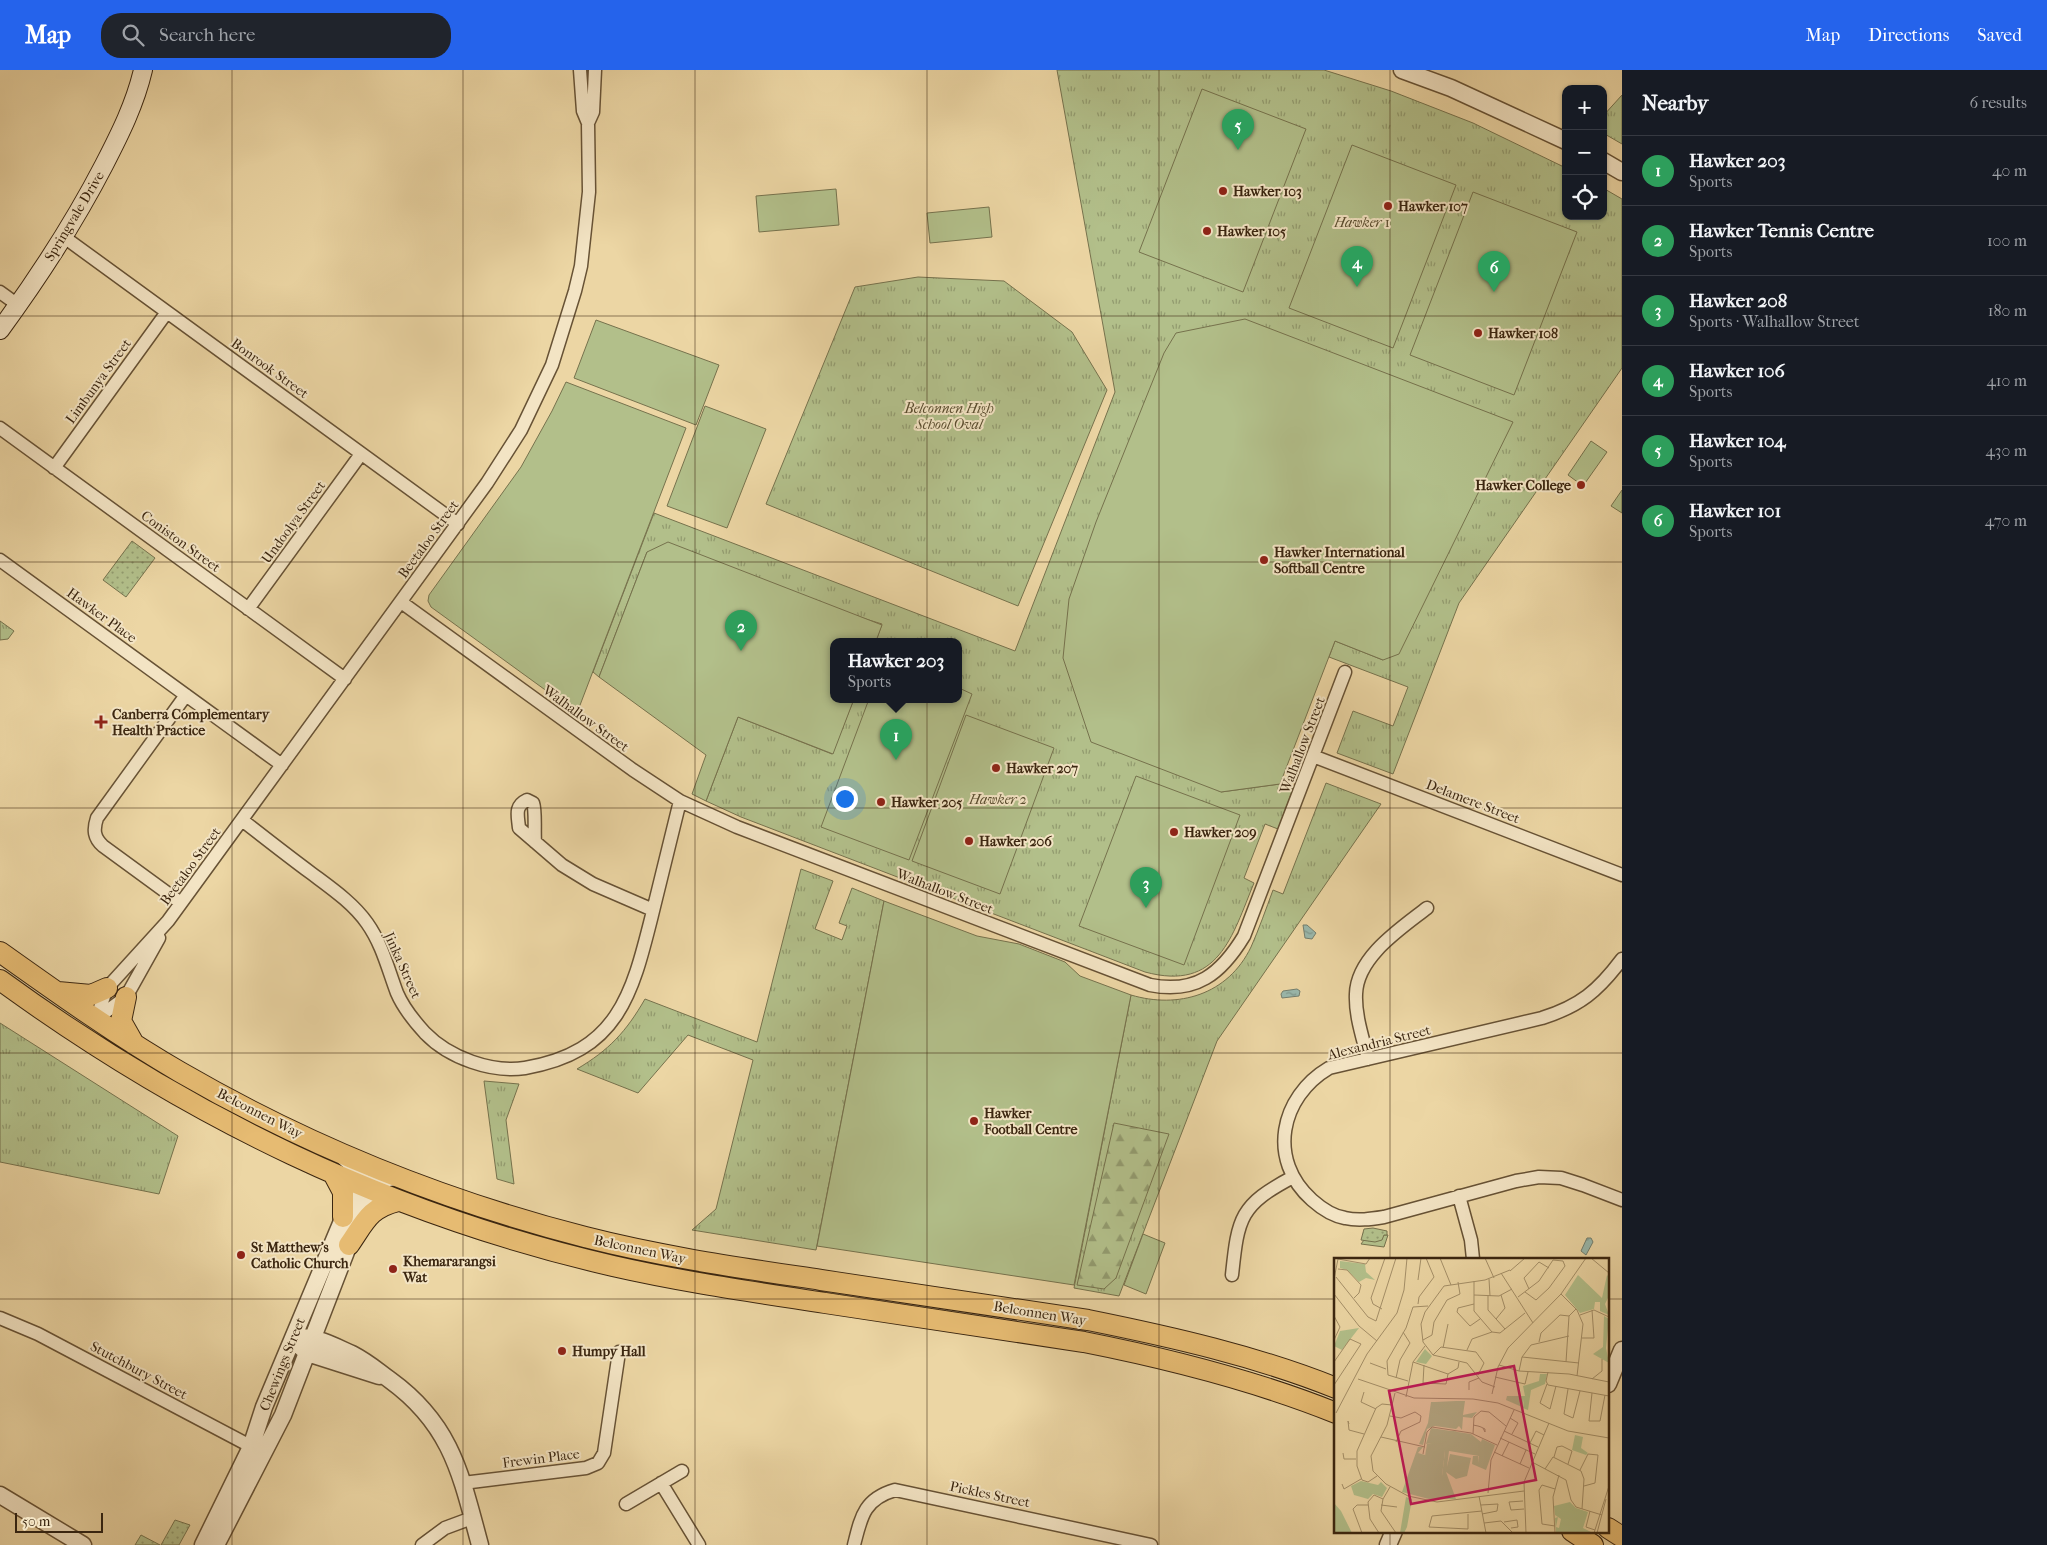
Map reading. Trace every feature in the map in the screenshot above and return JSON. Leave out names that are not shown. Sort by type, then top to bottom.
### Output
[{"type":"main road","name":"Springvale Drive","points":[[137,95],[143,70]]},
{"type":"main road","name":"Springvale Drive","points":[[0,330],[64,237],[110,153],[137,95],[154,70]]},
{"type":"main road","name":"Belconnen Way","points":[[0,952],[54,992],[134,1044],[285,1128],[400,1177],[499,1212],[595,1240],[666,1256],[1088,1320],[1204,1345],[1334,1387]]},
{"type":"main road","name":"Belconnen Way","points":[[0,980],[116,1060],[219,1120],[334,1175],[398,1201],[492,1233],[612,1266],[724,1288],[1084,1342],[1139,1353],[1251,1382],[1334,1411]]},
{"type":"main road","points":[[54,992],[91,995],[107,988]]},
{"type":"main road","points":[[126,997],[121,1021],[134,1044]]},
{"type":"main road","points":[[52,1017],[78,1024],[96,1019],[97,1034],[116,1060]]},
{"type":"main road","points":[[334,1175],[343,1192],[344,1217]]},
{"type":"main road","points":[[349,1245],[374,1210],[385,1204],[398,1201]]},
{"type":"main road","points":[[724,1288],[727,1266]]},
{"type":"main road","points":[[1084,1342],[1088,1320]]},
{"type":"main road","points":[[1610,1529],[1622,1537]]},
{"type":"main road","points":[[1574,1532],[1593,1545]]},
{"type":"street","name":"Beetaloo Street","points":[[96,1019],[107,988],[168,921],[458,524],[521,430],[552,365],[561,340],[581,266],[589,192],[588,123],[583,111],[580,70]]},
{"type":"street","name":"Beetaloo Street","points":[[588,123],[593,112],[595,70]]},
{"type":"street","points":[[1402,70],[1451,88],[1562,139]]},
{"type":"street","points":[[1607,163],[1622,172]]},
{"type":"street","name":"Bonrook Street","points":[[64,237],[458,524]]},
{"type":"street","points":[[0,292],[18,305]]},
{"type":"street","name":"Limbunya Street","points":[[54,468],[167,312]]},
{"type":"street","name":"Coniston Street","points":[[0,428],[344,679]]},
{"type":"street","name":"Undoolya Street","points":[[248,609],[361,454]]},
{"type":"street","name":"Hawker Place","points":[[0,560],[282,765]]},
{"type":"street","name":"Walhallow Street","points":[[401,602],[633,770],[680,801],[745,830],[1150,985],[1167,989],[1194,984],[1211,975],[1233,954],[1244,936],[1345,672]]},
{"type":"street","points":[[181,903],[103,846],[97,840],[94,824],[96,818],[186,695]]},
{"type":"street","name":"Delamere Street","points":[[1313,756],[1622,875]]},
{"type":"street","name":"Jinka Street","points":[[242,820],[331,888],[358,912],[368,924],[383,954],[398,994],[410,1016],[426,1034],[453,1054],[499,1068],[516,1069],[563,1059],[582,1048],[600,1034],[622,1005],[633,983],[680,801]]},
{"type":"street","points":[[535,842],[562,865],[593,884],[653,910]]},
{"type":"street","points":[[1368,1059],[1357,1012],[1355,996],[1358,980],[1365,965],[1390,936],[1427,908]]},
{"type":"street","name":"Beetaloo Street","points":[[96,1019],[126,997],[168,921]]},
{"type":"street","name":"Alexandria Street","points":[[1622,959],[1595,991],[1564,1011],[1542,1018],[1329,1068],[1302,1089],[1292,1105],[1285,1133],[1285,1151],[1293,1178],[1305,1194],[1320,1207],[1346,1218],[1365,1220],[1384,1217],[1516,1181],[1539,1177],[1561,1178],[1622,1200]]},
{"type":"street","points":[[336,1150],[354,1166],[361,1175],[365,1187]]},
{"type":"street","name":"Chewings Street","points":[[256,1450],[264,1407],[352,1195],[382,1178],[400,1177]]},
{"type":"street","points":[[1232,1275],[1238,1230],[1253,1202],[1264,1193],[1293,1178]]},
{"type":"street","name":"Chewings Street","points":[[211,1543],[256,1450],[283,1415],[366,1200],[365,1187]]},
{"type":"street","points":[[1459,1196],[1471,1240],[1473,1258]]},
{"type":"street","name":"Stutchbury Street","points":[[0,1318],[38,1334],[256,1450]]},
{"type":"street","points":[[293,1337],[313,1338],[370,1363],[416,1401],[435,1424],[451,1450],[463,1483],[480,1545]]},
{"type":"street","points":[[293,1337],[307,1353],[388,1379]]},
{"type":"street","name":"Frewin Place","points":[[463,1483],[586,1468],[598,1463],[604,1453],[619,1352]]},
{"type":"street","points":[[1610,1380],[1622,1353]]},
{"type":"street","points":[[626,1504],[682,1471]]},
{"type":"street","points":[[661,1483],[699,1545]]},
{"type":"street","name":"Pickles Street","points":[[854,1545],[866,1508],[876,1497],[895,1490],[1151,1545]]},
{"type":"street","points":[[0,1495],[82,1545]]},
{"type":"street","points":[[422,1545],[445,1528],[472,1518]]},
{"type":"street","points":[[1388,1545],[1394,1532]]},
{"type":"green space","points":[[1057,70],[1324,70],[1391,91],[1473,123],[1562,166],[1562,220],[1607,220],[1607,190],[1622,199],[1622,368],[1459,603],[1393,774],[1337,753],[1353,711],[1393,726],[1408,687],[1329,657],[1335,641],[1383,660],[1245,319],[1221,792],[1280,784],[1293,789],[1278,829],[1265,824],[1244,878],[1254,883],[1238,922],[1219,955],[1206,967],[1190,974],[1170,976],[1145,972],[741,817],[706,801],[738,717],[832,754],[852,703],[962,703],[962,638],[877,638],[882,624],[647,552],[599,677],[593,672],[654,513],[1015,651],[1115,392]]},
{"type":"green space","name":"Hawker 103","points":[[1202,89],[1306,129],[1243,292],[1139,252]]},
{"type":"green space","points":[[1622,95],[1622,144],[1607,135],[1607,112]]},
{"type":"green space","name":"Hawker 1","points":[[1352,145],[1456,185],[1393,348],[1289,308]]},
{"type":"green space","points":[[836,189],[839,225],[759,232],[756,196]]},
{"type":"green space","points":[[1473,192],[1577,232],[1514,395],[1410,355]]},
{"type":"green space","points":[[989,207],[992,237],[930,243],[927,213]]},
{"type":"green space","name":"Belconnen High School Oval","points":[[918,277],[1004,281],[1072,332],[1107,390],[1018,606],[766,504],[855,287]]},
{"type":"green space","name":"Hawker International Softball Centre","points":[[1245,319],[1513,422],[1399,654],[1383,660],[1335,641],[1280,784],[1221,792],[1091,742],[1063,658],[1069,599],[1096,522],[1164,353],[1176,333]]},
{"type":"green space","points":[[596,320],[719,365],[696,425],[574,378]]},
{"type":"green space","points":[[566,382],[686,428],[577,713],[431,607],[428,601],[429,595],[521,467]]},
{"type":"green space","points":[[705,406],[766,429],[727,528],[667,506]]},
{"type":"green space","points":[[1591,441],[1607,452],[1583,486],[1568,475]]},
{"type":"green space","points":[[1622,490],[1622,513],[1611,506]]},
{"type":"green space","points":[[132,541],[155,558],[126,597],[103,580]]},
{"type":"green space","points":[[668,542],[882,625],[877,638],[830,638],[830,703],[852,703],[833,754],[738,717],[706,801],[692,794],[706,755],[599,677],[647,552]]},
{"type":"green space","points":[[0,621],[14,631],[8,639],[0,640]]},
{"type":"green space","points":[[962,689],[972,694],[909,860],[821,827],[868,703],[962,703]]},
{"type":"green space","name":"Hawker 2","points":[[966,715],[1054,748],[1000,894],[912,861]]},
{"type":"green space","points":[[1136,776],[1240,815],[1184,965],[1079,926]]},
{"type":"green space","points":[[1326,783],[1381,804],[1217,1041],[1119,1296],[1074,1288],[1131,995],[1149,999],[1184,999],[1215,987],[1229,977],[1251,947],[1273,890],[1283,894]]},
{"type":"green space","points":[[801,869],[833,881],[815,929],[842,940],[847,926],[839,923],[852,888],[884,901],[816,1250],[692,1230],[716,1209],[753,1060],[688,1035],[638,1093],[577,1069],[608,1047],[624,1031],[645,999],[757,1042]]},
{"type":"green space","name":"Hawker Football Centre","points":[[884,901],[977,936],[1019,944],[1065,962],[1080,976],[1131,995],[1074,1285],[817,1246]]},
{"type":"green space","points":[[0,1023],[178,1136],[159,1194],[0,1162]]},
{"type":"green space","points":[[484,1081],[519,1084],[506,1120],[514,1184],[497,1179]]},
{"type":"green space","points":[[1114,1123],[1169,1134],[1116,1278],[1104,1289],[1077,1285]]},
{"type":"green space","points":[[1373,1228],[1387,1231],[1387,1235],[1384,1235],[1382,1240],[1375,1242],[1361,1240],[1364,1229]]},
{"type":"green space","points":[[1143,1234],[1165,1243],[1146,1294],[1124,1285]]},
{"type":"green space","points":[[1388,1235],[1384,1247],[1361,1244],[1364,1240],[1371,1240]]},
{"type":"green space","points":[[175,1520],[190,1525],[179,1545],[161,1545]]},
{"type":"green space","points":[[141,1535],[160,1545],[135,1545]]},
{"type":"water","points":[[1303,925],[1307,925],[1316,933],[1312,939],[1305,938]]},
{"type":"water","points":[[1297,989],[1300,991],[1299,996],[1282,998],[1281,994],[1283,991]]},
{"type":"water","points":[[1587,1238],[1591,1238],[1593,1242],[1586,1255],[1581,1251]]},
{"type":"place","name":"Hawker 104","points":[[1238,150]]},
{"type":"place","name":"Hawker 103","points":[[1223,191]]},
{"type":"place","name":"Hawker 107","points":[[1388,206]]},
{"type":"place","name":"Hawker 105","points":[[1207,231]]},
{"type":"place","name":"Hawker 106","points":[[1357,287]]},
{"type":"place","name":"Hawker 101","points":[[1494,292]]},
{"type":"place","name":"Hawker 108","points":[[1478,333]]},
{"type":"place","name":"Hawker College","points":[[1581,485]]},
{"type":"place","name":"Hawker International Softball Centre","points":[[1264,560]]},
{"type":"place","name":"Hawker Tennis Centre","points":[[741,651]]},
{"type":"place","name":"Canberra Complementary Health Practice","points":[[101,722]]},
{"type":"place","name":"Hawker 203","points":[[896,760]]},
{"type":"place","name":"Hawker 207","points":[[996,768]]},
{"type":"place","name":"Hawker 205","points":[[881,802]]},
{"type":"place","name":"Hawker 209","points":[[1174,832]]},
{"type":"place","name":"Hawker 206","points":[[969,841]]},
{"type":"place","name":"Hawker 208","points":[[1146,908]]},
{"type":"place","name":"Hawker Football Centre","points":[[974,1121]]},
{"type":"place","name":"St Matthew's Catholic Church","points":[[241,1255]]},
{"type":"place","name":"Khemararangsi Wat","points":[[393,1269]]},
{"type":"place","name":"Humpy Hall","points":[[562,1351]]}]
